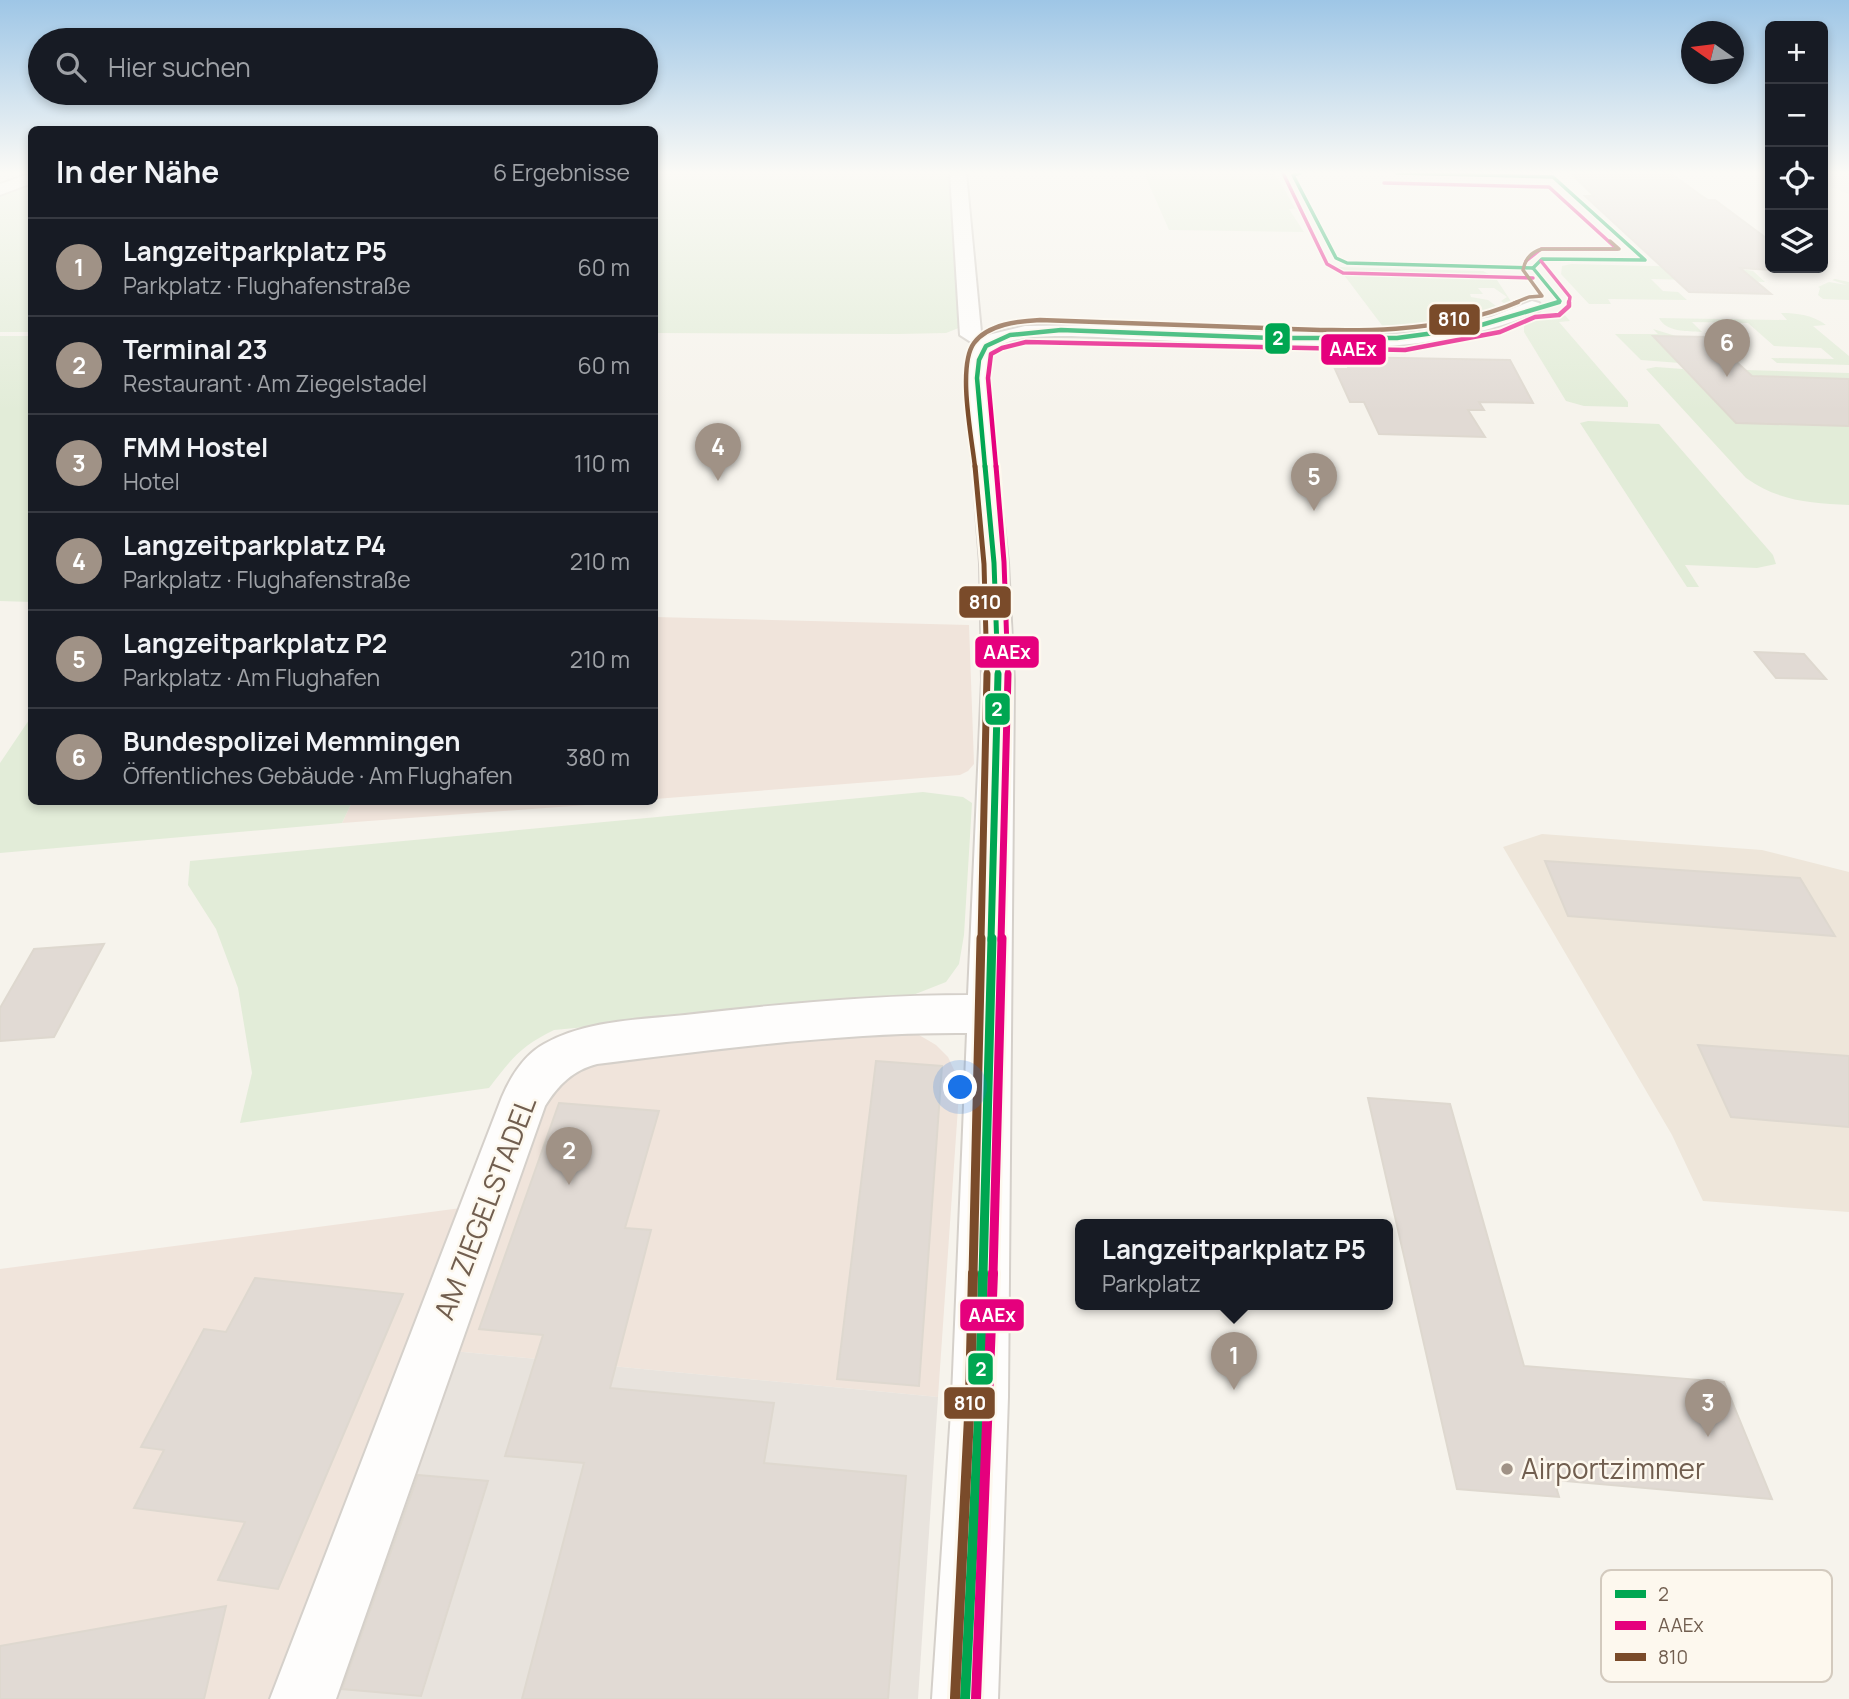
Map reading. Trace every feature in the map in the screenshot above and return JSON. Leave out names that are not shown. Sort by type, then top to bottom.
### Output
[{"type":"street","points":[[964,252],[971,335],[988,343]]},
{"type":"street","points":[[965,1699],[980,1396],[998,680],[994,563],[977,378],[980,353],[988,343],[1025,332],[1050,330],[1289,339],[1404,340],[1497,322],[1532,307]]},
{"type":"street","name":"AM ZIEGELSTADEL","points":[[303,1699],[525,1097],[551,1061],[575,1049],[597,1044],[755,1026],[903,1013],[991,1014]]},
{"type":"shaded area","points":[[658,617],[969,625],[974,764],[960,775],[658,799]]},
{"type":"shaded area","points":[[351,805],[586,805],[342,823]]},
{"type":"shaded area","points":[[1542,834],[1762,850],[1849,872],[1849,1212],[1703,1201],[1672,1135],[1503,847]]},
{"type":"shaded area","points":[[914,1032],[936,1045],[948,1057],[956,1074],[959,1093],[938,1397],[453,1351],[539,1106],[575,1064],[708,1046]]},
{"type":"shaded area","points":[[461,1208],[275,1699],[0,1699],[0,1269]]},
{"type":"shaded area","points":[[453,1351],[938,1397],[918,1699],[328,1699]]},
{"type":"green space","points":[[0,252],[28,252],[28,332],[0,332]]},
{"type":"green space","points":[[658,252],[958,252],[961,327],[946,333],[658,333]]},
{"type":"green space","points":[[1571,264],[1736,268],[1753,271],[1765,282],[1651,279],[1663,291],[1678,292],[1687,300],[1608,299],[1611,304],[1589,304],[1561,274],[1562,266]]},
{"type":"green space","points":[[1338,267],[1483,271],[1495,277],[1514,306],[1512,309],[1501,301],[1507,297],[1494,288],[1478,288],[1483,294],[1470,294],[1471,297],[1488,300],[1504,312],[1448,328],[1390,336]]},
{"type":"green space","points":[[1832,280],[1849,282],[1849,300],[1823,299],[1818,295],[1818,287],[1829,282],[1847,285]]},
{"type":"green space","points":[[1562,312],[1570,321],[1559,322],[1628,402],[1628,407],[1584,406],[1566,401],[1524,332],[1524,326],[1538,316]]},
{"type":"green space","points":[[1781,313],[1805,315],[1826,325],[1813,326],[1849,356],[1849,365],[1777,363],[1771,358],[1834,359],[1821,348],[1774,346],[1748,323],[1692,322],[1702,332],[1677,330],[1666,326],[1659,318],[1787,320]]},
{"type":"green space","points":[[1653,329],[1676,336],[1654,336],[1680,363],[1641,360],[1615,334],[1658,334]]},
{"type":"green space","points":[[0,336],[28,336],[28,602],[0,601]]},
{"type":"green space","points":[[1646,369],[1683,369],[1736,423],[1804,424],[1745,370],[1849,373],[1849,505],[1808,502],[1782,496],[1746,478]]},
{"type":"green space","points":[[1588,421],[1659,424],[1773,555],[1776,564],[1757,568],[1685,565],[1699,587],[1687,587],[1580,423]]},
{"type":"green space","points":[[28,721],[28,805],[351,805],[342,823],[0,853],[0,763]]},
{"type":"green space","points":[[923,792],[963,797],[972,803],[964,935],[959,964],[946,982],[908,997],[554,1030],[517,1054],[489,1088],[240,1123],[252,1073],[238,988],[216,929],[188,885],[190,861]]},
{"type":"building","points":[[1646,252],[1765,252],[1765,270],[1740,268],[1771,294],[1689,292]]},
{"type":"building","points":[[1653,336],[1709,337],[1752,376],[1849,379],[1849,426],[1736,423]]},
{"type":"building","points":[[1343,357],[1510,360],[1533,403],[1479,402],[1484,410],[1468,410],[1485,437],[1379,434],[1364,402],[1350,402],[1335,369],[1349,369]]},
{"type":"building","points":[[1755,652],[1804,654],[1826,679],[1776,678]]},
{"type":"building","points":[[1545,861],[1800,878],[1835,936],[1568,916]]},
{"type":"building","points":[[104,944],[54,1037],[0,1041],[0,1008],[34,949]]},
{"type":"building","points":[[1698,1045],[1849,1056],[1849,1127],[1731,1117]]},
{"type":"building","points":[[876,1061],[942,1066],[919,1386],[837,1379]]},
{"type":"building","points":[[1368,1098],[1450,1104],[1524,1366],[1724,1382],[1772,1499],[1554,1480],[1559,1497],[1457,1489]]},
{"type":"building","points":[[559,1103],[659,1111],[625,1228],[651,1230],[610,1388],[774,1403],[764,1463],[906,1476],[888,1699],[522,1699],[584,1463],[505,1456],[543,1335],[479,1329]]},
{"type":"building","points":[[255,1278],[403,1294],[278,1589],[218,1580],[245,1522],[134,1508],[164,1450],[141,1447],[204,1329],[226,1332]]},
{"type":"building","points":[[418,1475],[488,1481],[421,1696],[342,1689]]},
{"type":"building","points":[[226,1606],[204,1699],[0,1699],[0,1646]]},
{"type":"transit line","name":"AAEx","points":[[1321,252],[1327,264],[1343,273],[1533,278]]},
{"type":"transit line","name":"2","points":[[1333,252],[1336,258],[1347,263],[1533,268]]},
{"type":"transit line","name":"810","points":[[955,1698],[970,1397],[987,680],[984,564],[967,379],[968,355],[975,341],[992,329],[1022,321],[1289,329],[1403,329],[1494,312],[1529,297],[1542,296],[1523,270],[1527,259],[1534,252]]},
{"type":"transit line","name":"AAEx","points":[[1526,261],[1537,252]]},
{"type":"transit line","name":"2","points":[[1533,268],[1542,259],[1645,260],[1636,252]]},
{"type":"transit line","name":"AAEx","points":[[976,1699],[990,1397],[1008,680],[1004,562],[988,378],[991,354],[1002,348],[1026,342],[1405,350],[1500,332],[1535,317],[1559,315],[1569,306],[1570,297],[1541,261]]},
{"type":"transit line","name":"2","points":[[965,1699],[980,1397],[998,680],[994,563],[977,378],[981,355],[986,346],[997,339],[1043,330],[1346,339],[1447,333],[1560,301],[1533,268]]},
{"type":"place","name":"Bundespolizei Memmingen","points":[[1727,377]]},
{"type":"place","name":"Langzeitparkplatz P4","points":[[718,481]]},
{"type":"place","name":"Langzeitparkplatz P2","points":[[1314,511]]},
{"type":"place","name":"Terminal 23","points":[[569,1185]]},
{"type":"place","name":"Langzeitparkplatz P5","points":[[1234,1390]]},
{"type":"place","name":"FMM Hostel","points":[[1708,1437]]},
{"type":"place","name":"Airportzimmer","points":[[1507,1469]]}]
